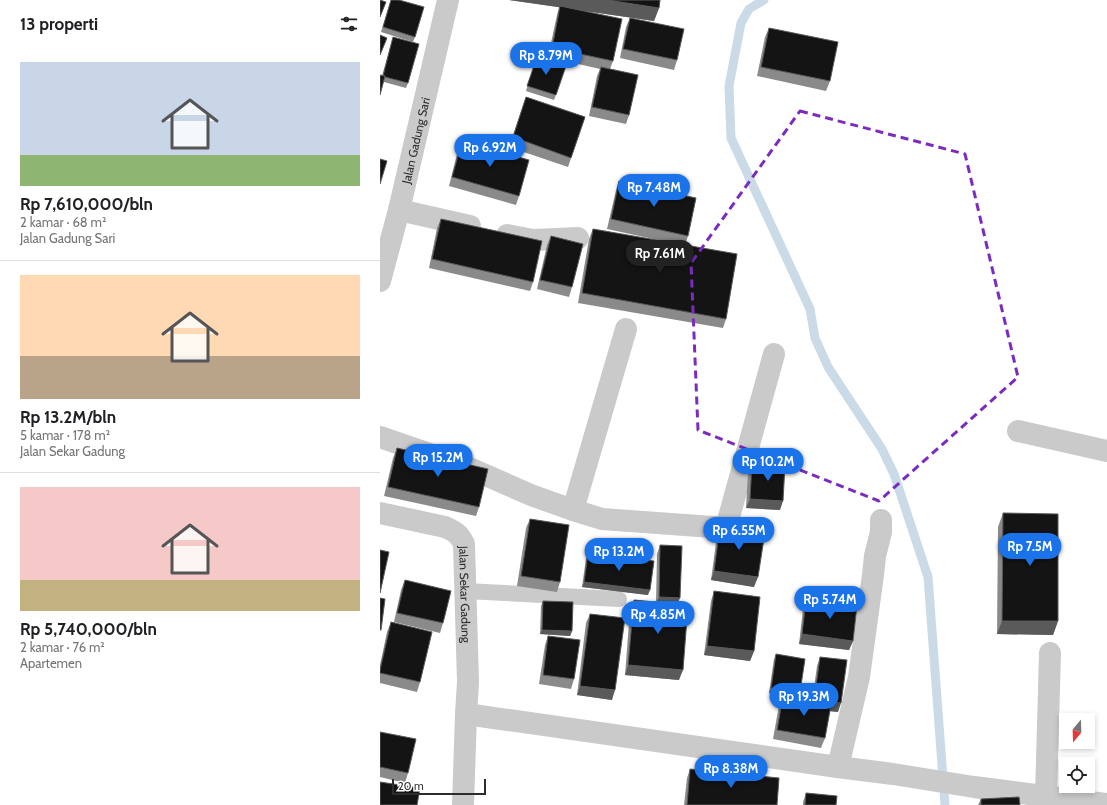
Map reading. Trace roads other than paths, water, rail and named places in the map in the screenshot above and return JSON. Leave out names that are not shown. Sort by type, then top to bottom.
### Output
[{"type":"street","name":"Jalan Gadung Sari","points":[[380,281],[399,210],[448,0]]},
{"type":"street","points":[[399,210],[532,240],[578,238]]},
{"type":"street","points":[[573,510],[626,329]]},
{"type":"street","points":[[380,437],[467,467],[531,495],[602,519],[726,528],[774,354]]},
{"type":"street","points":[[1018,431],[1107,451]]},
{"type":"street","name":"Jalan Sekar Gadung","points":[[380,513],[445,527],[455,531],[464,544],[468,682],[463,805]]},
{"type":"street","points":[[838,767],[859,677],[875,556],[882,520]]},
{"type":"street","points":[[1046,796],[1050,653]]},
{"type":"street","points":[[466,714],[894,774],[974,787],[1107,804]]},
{"type":"lane","points":[[465,591],[619,599]]},
{"type":"waterway","points":[[764,0],[749,9],[741,23],[729,86],[731,138],[810,309],[815,338],[828,367],[882,449],[894,474],[928,577],[945,805]]}]
